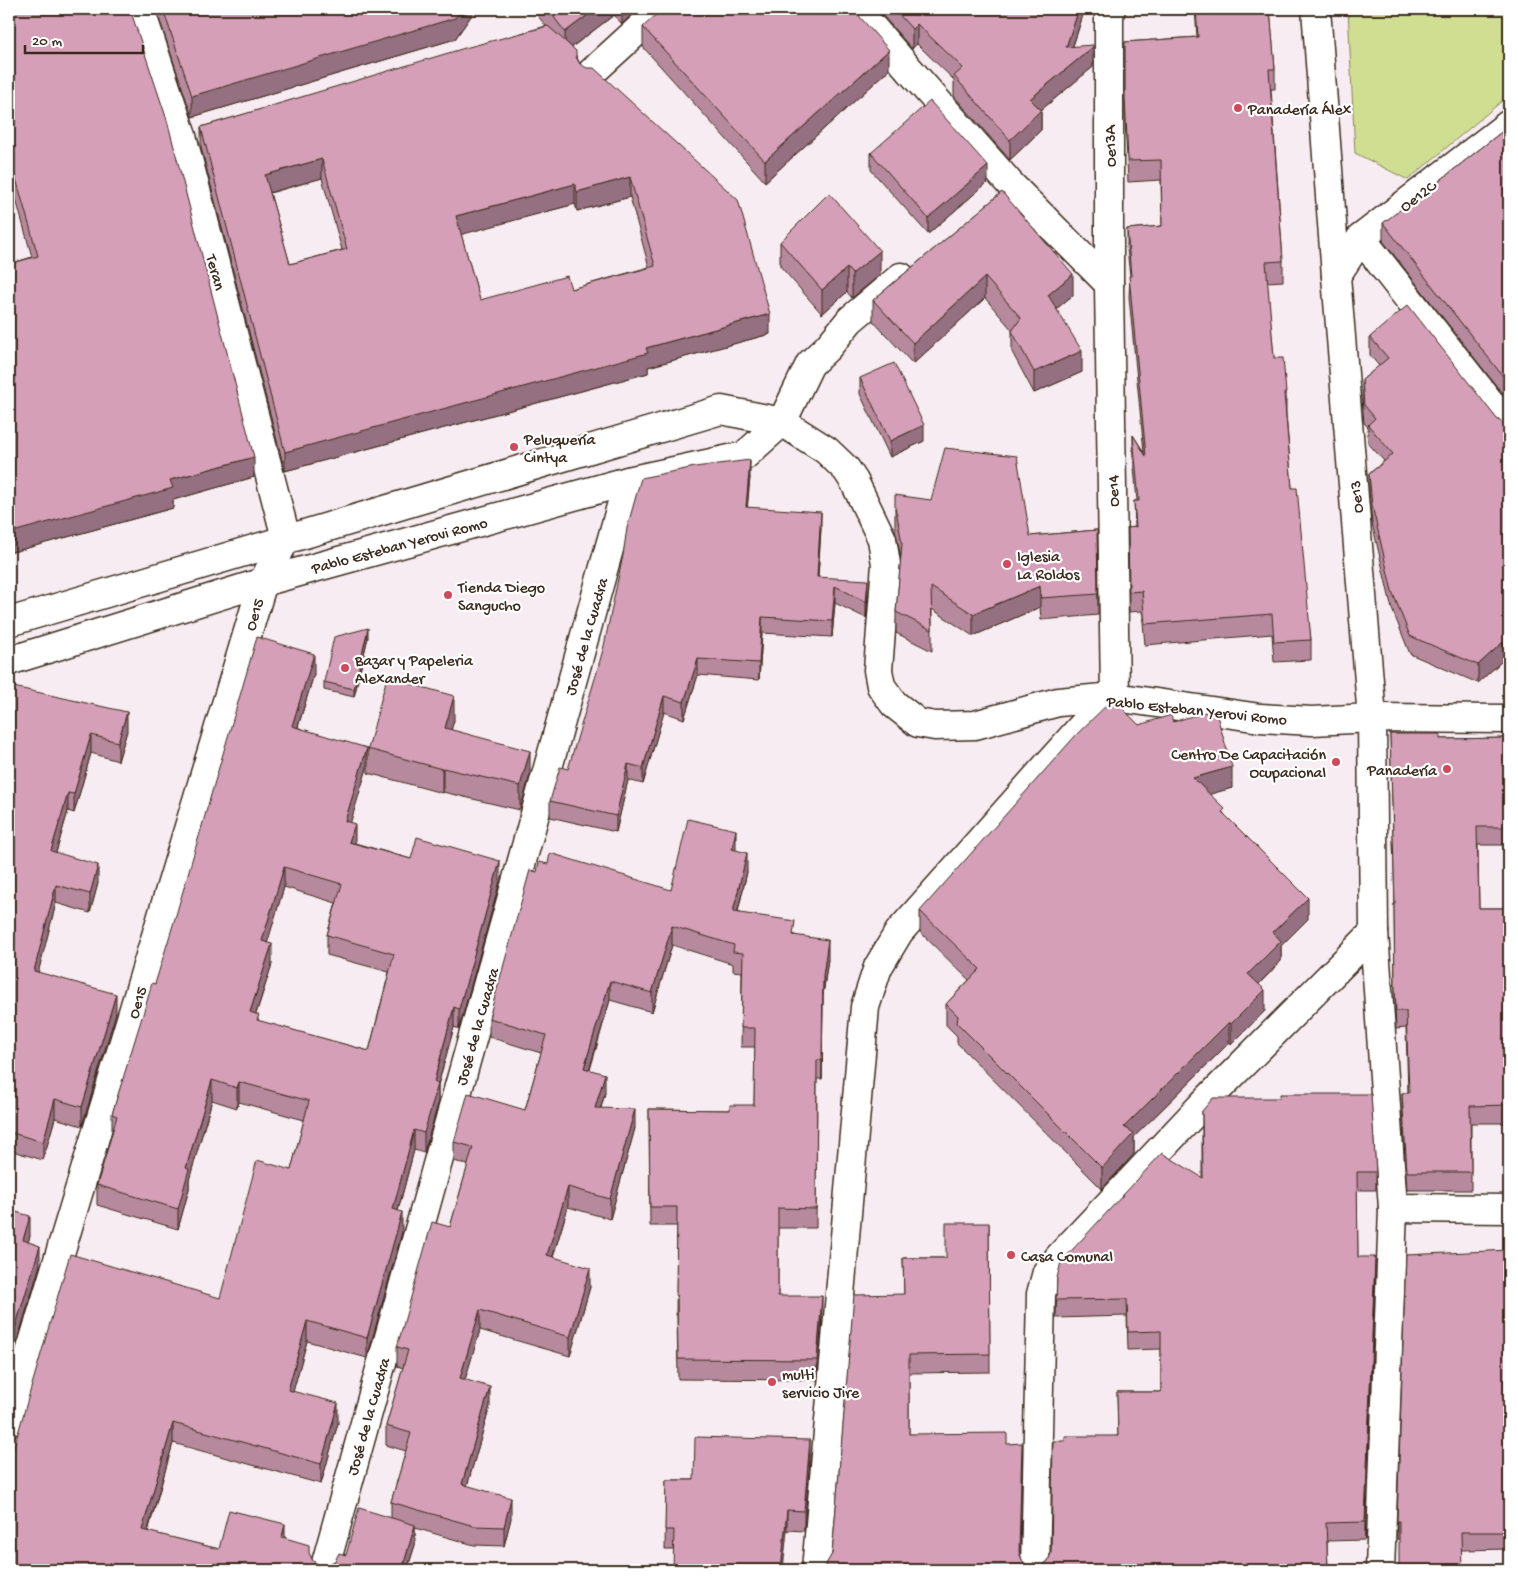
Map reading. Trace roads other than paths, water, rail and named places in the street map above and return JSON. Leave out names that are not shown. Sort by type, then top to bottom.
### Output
[{"type":"street","name":"Teran","points":[[140,9],[182,136],[286,538]]},
{"type":"street","points":[[591,73],[661,9]]},
{"type":"street","points":[[856,9],[1003,191],[1109,284]]},
{"type":"street","name":"Oe13A","points":[[1109,284],[1109,15],[1111,9]]},
{"type":"street","name":"Oe13","points":[[1316,9],[1372,718],[1374,932],[1392,1208],[1380,1570]]},
{"type":"street","name":"Oe12C","points":[[1336,276],[1360,238],[1509,124]]},
{"type":"street","points":[[182,136],[210,128]]},
{"type":"street","points":[[1360,238],[1509,427]]},
{"type":"street","points":[[782,422],[810,364],[828,347],[850,320],[919,262]]},
{"type":"street","name":"Oe14","points":[[1109,284],[1115,697]]},
{"type":"street","name":"Pablo Esteban Yerovi Romo","points":[[9,622],[286,538],[722,410],[782,422],[826,450],[846,469],[858,489],[882,539],[886,564],[878,670],[881,686],[894,704],[918,723],[926,725],[975,726],[1058,702],[1115,697],[1260,718],[1312,721],[1372,718],[1509,719]]},
{"type":"street","name":"Pablo Esteban Yerovi Romo","points":[[9,661],[263,582],[628,481],[744,456],[782,422]]},
{"type":"street","name":"José de la Cuadra","points":[[324,1570],[628,481]]},
{"type":"street","name":"Oe15","points":[[9,1422],[263,582],[286,538]]},
{"type":"street","points":[[816,1570],[865,1007],[878,967],[900,932],[1084,724],[1115,697]]},
{"type":"street","points":[[1035,1570],[1040,1294],[1047,1272],[1203,1104],[1374,932]]},
{"type":"street","points":[[1392,1208],[1509,1209]]},
{"type":"place","name":"Panadería Álex","points":[[1238,108]]},
{"type":"place","name":"Peluquería Cintya","points":[[514,447]]},
{"type":"place","name":"Iglesia La Roldos","points":[[1007,564]]},
{"type":"place","name":"Tienda Diego Sangucho","points":[[448,595]]},
{"type":"place","name":"Bazar y Papeleria Alexander","points":[[345,668]]},
{"type":"place","name":"Centro De Capacitación Ocupacional","points":[[1336,762]]},
{"type":"place","name":"Panadería","points":[[1447,769]]},
{"type":"place","name":"Casa Comunal","points":[[1011,1255]]},
{"type":"place","name":"multi servicio Jire","points":[[772,1382]]}]
